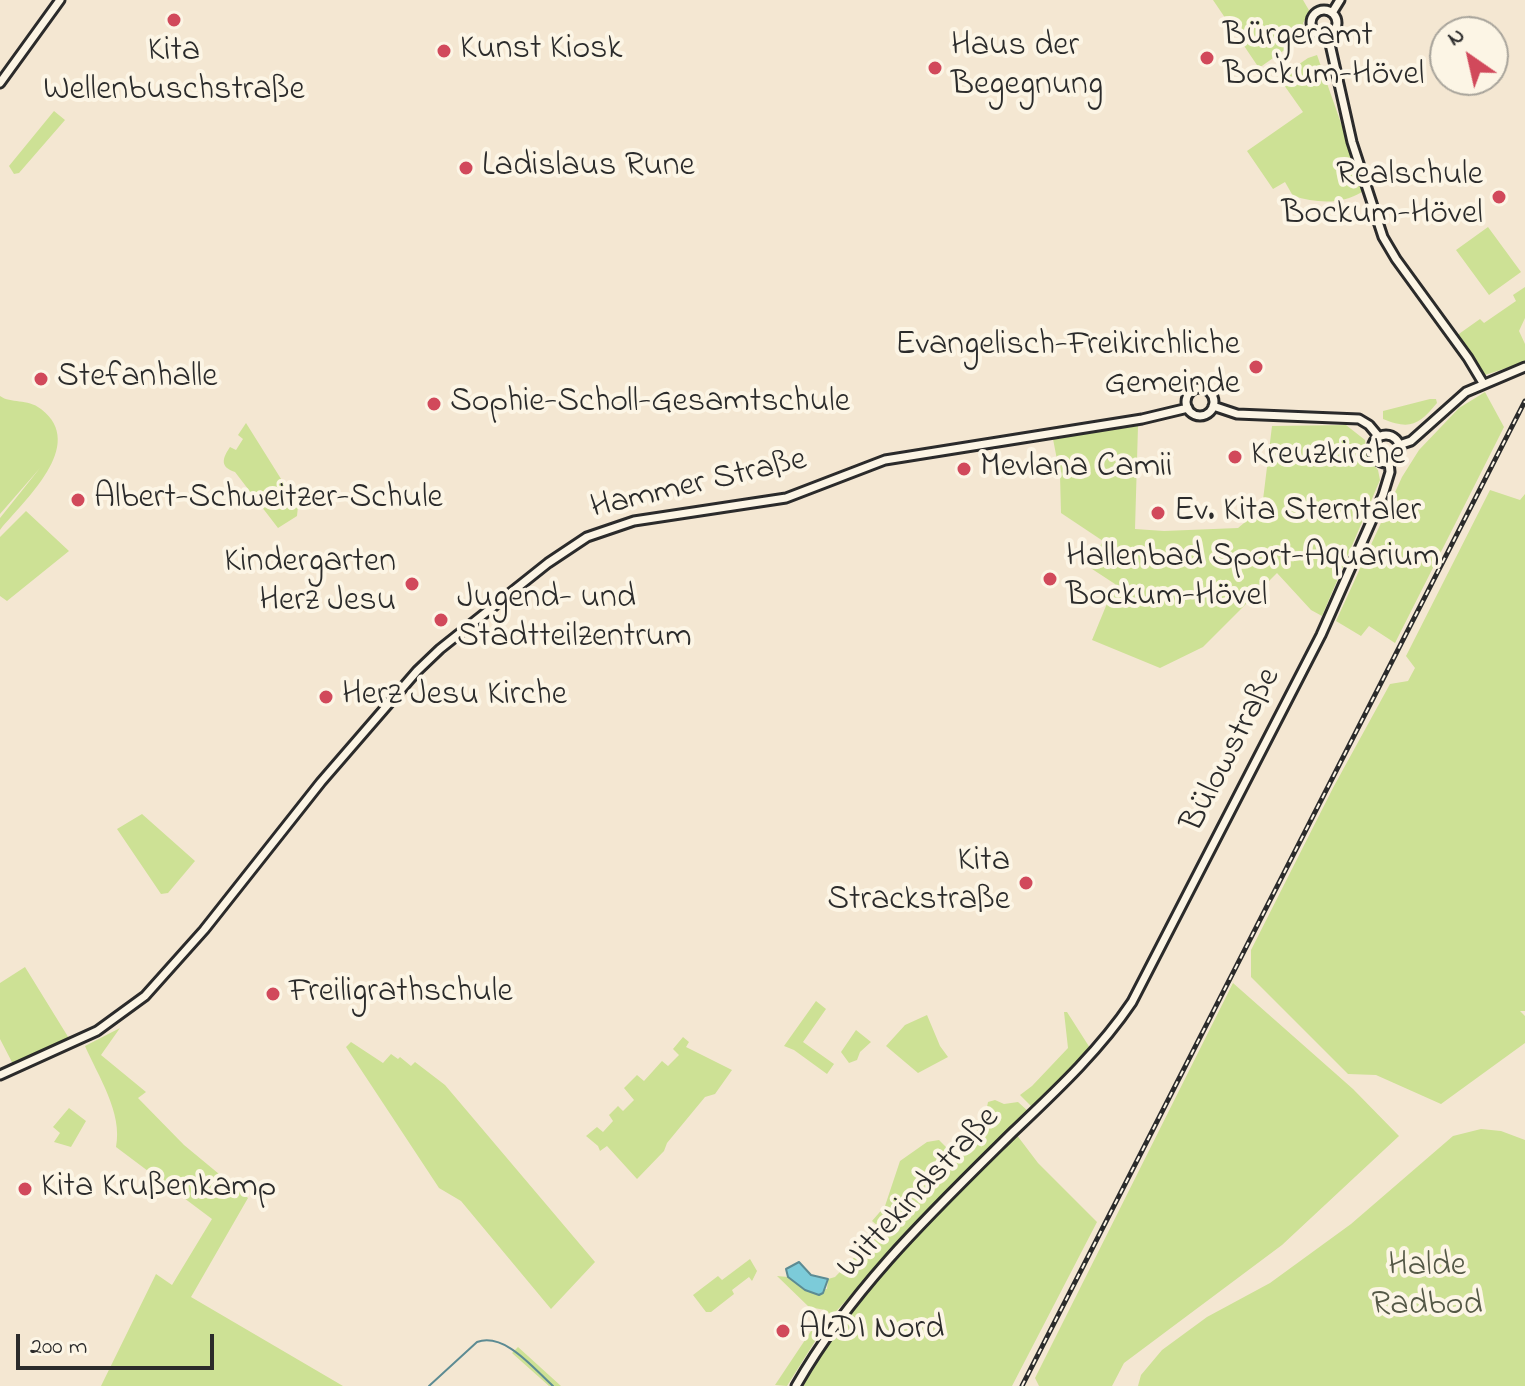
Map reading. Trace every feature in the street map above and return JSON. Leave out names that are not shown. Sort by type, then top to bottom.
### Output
[{"type":"main road","points":[[0,83],[60,0]]},
{"type":"main road","points":[[1332,13],[1340,0]]},
{"type":"main road","points":[[1325,10],[1336,19],[1336,27],[1328,35],[1315,32],[1311,22],[1318,12],[1325,10]]},
{"type":"main road","points":[[1328,35],[1352,142],[1383,237],[1483,383]]},
{"type":"main road","points":[[1399,445],[1411,441],[1455,400],[1483,383],[1525,367]]},
{"type":"main road","points":[[1199,388],[1210,392],[1214,399],[1213,406],[1206,414],[1199,416],[1188,408],[1188,395],[1199,388]]},
{"type":"main road","points":[[1213,406],[1246,415],[1359,419],[1379,437]]},
{"type":"main road","name":"Hammer Straße","points":[[0,1075],[97,1031],[135,1005],[183,955],[325,776],[417,671],[548,563],[587,537],[634,521],[786,498],[885,460],[1142,419],[1188,408]]},
{"type":"main road","points":[[1389,435],[1399,445],[1398,456],[1389,462],[1379,461],[1373,453],[1374,443],[1379,437],[1389,435]]},
{"type":"main road","name":"Bülowstraße","points":[[1096,1050],[1117,1025],[1142,985],[1314,649],[1383,495],[1390,472],[1389,462]]},
{"type":"main road","name":"Wittekindstraße","points":[[796,1386],[850,1306],[886,1263],[1096,1050]]},
{"type":"green space","points":[[1213,0],[1303,0],[1310,12],[1303,23],[1307,34],[1259,68]]},
{"type":"green space","points":[[1317,55],[1362,192],[1337,201],[1293,196],[1285,182],[1273,189],[1247,151],[1303,112],[1279,78]]},
{"type":"green space","points":[[54,111],[65,120],[19,173],[14,174],[9,166]]},
{"type":"green space","points":[[1488,227],[1521,272],[1489,295],[1456,250]]},
{"type":"green space","points":[[1525,287],[1525,318],[1519,331],[1525,344],[1525,362],[1485,375],[1456,336],[1480,319],[1484,323],[1516,301],[1513,295]]},
{"type":"green space","points":[[1485,392],[1504,427],[1395,643],[1369,626],[1361,636],[1336,621],[1402,477],[1419,450],[1459,408]]},
{"type":"green space","points":[[0,396],[41,409],[54,423],[58,439],[47,472],[0,530],[0,518],[40,468],[0,514]]},
{"type":"green space","points":[[1436,399],[1437,403],[1419,421],[1407,425],[1383,419],[1383,411]]},
{"type":"green space","points":[[246,423],[298,506],[297,516],[278,528],[235,472],[225,465],[224,459],[230,447],[236,450],[243,439],[238,435]]},
{"type":"green space","points":[[1346,425],[1365,440],[1367,457],[1378,470],[1380,480],[1322,616],[1311,610],[1277,573],[1203,647],[1160,668],[1092,640],[1115,584],[1089,567],[1103,541],[1061,513],[1060,475],[1053,439],[1138,426],[1135,529],[1238,528],[1262,508],[1272,426]]},
{"type":"green space","points":[[1490,490],[1520,500],[1525,494],[1525,1011],[1520,1011],[1525,1016],[1525,1043],[1441,1104],[1376,1075],[1348,1074],[1251,977],[1251,950],[1390,684],[1408,681],[1415,668],[1406,656]]},
{"type":"green space","points":[[26,511],[69,551],[7,601],[0,596],[0,537]]},
{"type":"green space","points":[[142,814],[195,861],[168,893],[161,894],[117,829]]},
{"type":"green space","points":[[25,967],[70,1040],[14,1066],[0,1039],[0,983]]},
{"type":"green space","points":[[1233,983],[1353,1089],[1399,1136],[1282,1245],[1124,1363],[1112,1386],[1039,1386],[1035,1378]]},
{"type":"green space","points":[[816,1001],[826,1009],[803,1042],[834,1064],[827,1074],[784,1046]]},
{"type":"green space","points":[[1064,1012],[1067,1012],[1090,1048],[1033,1108],[1020,1095],[1068,1048]]},
{"type":"green space","points":[[927,1015],[948,1057],[918,1073],[886,1046],[905,1025]]},
{"type":"green space","points":[[120,1028],[101,1055],[146,1092],[138,1098],[184,1145],[248,1198],[191,1297],[343,1386],[101,1386],[156,1274],[172,1285],[212,1219],[116,1147],[113,1108],[85,1046]]},
{"type":"green space","points":[[856,1030],[871,1042],[860,1052],[857,1060],[849,1063],[841,1052]]},
{"type":"green space","points":[[683,1037],[689,1042],[686,1047],[732,1070],[715,1094],[705,1097],[667,1143],[664,1151],[637,1179],[607,1146],[600,1151],[586,1136],[597,1127],[603,1132],[613,1121],[609,1115],[618,1106],[623,1111],[634,1100],[624,1088],[637,1075],[644,1081],[662,1061],[668,1066],[679,1055],[673,1049]]},
{"type":"green space","points":[[351,1042],[383,1063],[391,1054],[411,1066],[415,1062],[445,1085],[595,1262],[551,1309],[461,1201],[439,1188],[346,1047]]},
{"type":"green space","points":[[995,1100],[1004,1104],[1018,1102],[1029,1112],[923,1217],[829,1319],[787,1386],[775,1385],[825,1310],[809,1307],[777,1276],[788,1277],[805,1290],[827,1289],[828,1279],[835,1277],[978,1130],[984,1122],[988,1102]]},
{"type":"green space","points":[[69,1108],[86,1121],[71,1147],[54,1142],[60,1133],[53,1127]]},
{"type":"green space","name":"Halde Radbod","points":[[1481,1129],[1501,1131],[1525,1140],[1525,1386],[1138,1386],[1141,1375],[1162,1350],[1207,1317],[1270,1283],[1351,1224],[1453,1136]]},
{"type":"green space","points":[[1016,1134],[1038,1163],[1097,1222],[1012,1386],[803,1386],[824,1350],[874,1284]]},
{"type":"green space","points":[[939,1140],[950,1151],[878,1226],[872,1221],[885,1206],[900,1161],[927,1142]]},
{"type":"green space","points":[[750,1259],[757,1271],[752,1281],[749,1277],[732,1290],[734,1294],[711,1312],[706,1312],[693,1295],[718,1276],[722,1280]]},
{"type":"green space","points":[[518,1347],[561,1386],[549,1386],[512,1353]]},
{"type":"water","points":[[799,1262],[811,1275],[828,1279],[823,1293],[819,1295],[805,1290],[788,1277],[786,1269]]},
{"type":"waterway","points":[[429,1386],[477,1342],[488,1340],[498,1342],[518,1354],[553,1386]]},
{"type":"railway","points":[[1022,1386],[1525,401]]},
{"type":"place","name":"Kita Wellenbuschstraße","points":[[174,20]]},
{"type":"place","name":"Kunst Kiosk","points":[[444,51]]},
{"type":"place","name":"Bürgeramt Bockum-Hövel","points":[[1207,58]]},
{"type":"place","name":"Haus der Begegnung","points":[[935,68]]},
{"type":"place","name":"Ladislaus Rune","points":[[466,168]]},
{"type":"place","name":"Realschule Bockum-Hövel","points":[[1499,197]]},
{"type":"place","name":"Evangelisch-Freikirchliche Gemeinde","points":[[1256,367]]},
{"type":"place","name":"Stefanhalle","points":[[41,379]]},
{"type":"place","name":"Sophie-Scholl-Gesamtschule","points":[[434,404]]},
{"type":"place","name":"Kreuzkirche","points":[[1235,457]]},
{"type":"place","name":"Mevlana Camii","points":[[964,469]]},
{"type":"place","name":"Albert-Schweitzer-Schule","points":[[78,500]]},
{"type":"place","name":"Ev. Kita Sterntaler","points":[[1158,513]]},
{"type":"place","name":"Hallenbad Sport-Aquarium Bockum-Hövel","points":[[1050,579]]},
{"type":"place","name":"Kindergarten Herz Jesu","points":[[412,584]]},
{"type":"place","name":"Jugend- und Stadtteilzentrum","points":[[441,620]]},
{"type":"place","name":"Herz Jesu Kirche","points":[[326,697]]},
{"type":"place","name":"Kita Strackstraße","points":[[1026,883]]},
{"type":"place","name":"Freiligrathschule","points":[[273,994]]},
{"type":"place","name":"Kita Krußenkamp","points":[[25,1189]]},
{"type":"place","name":"ALDI Nord","points":[[783,1331]]}]
